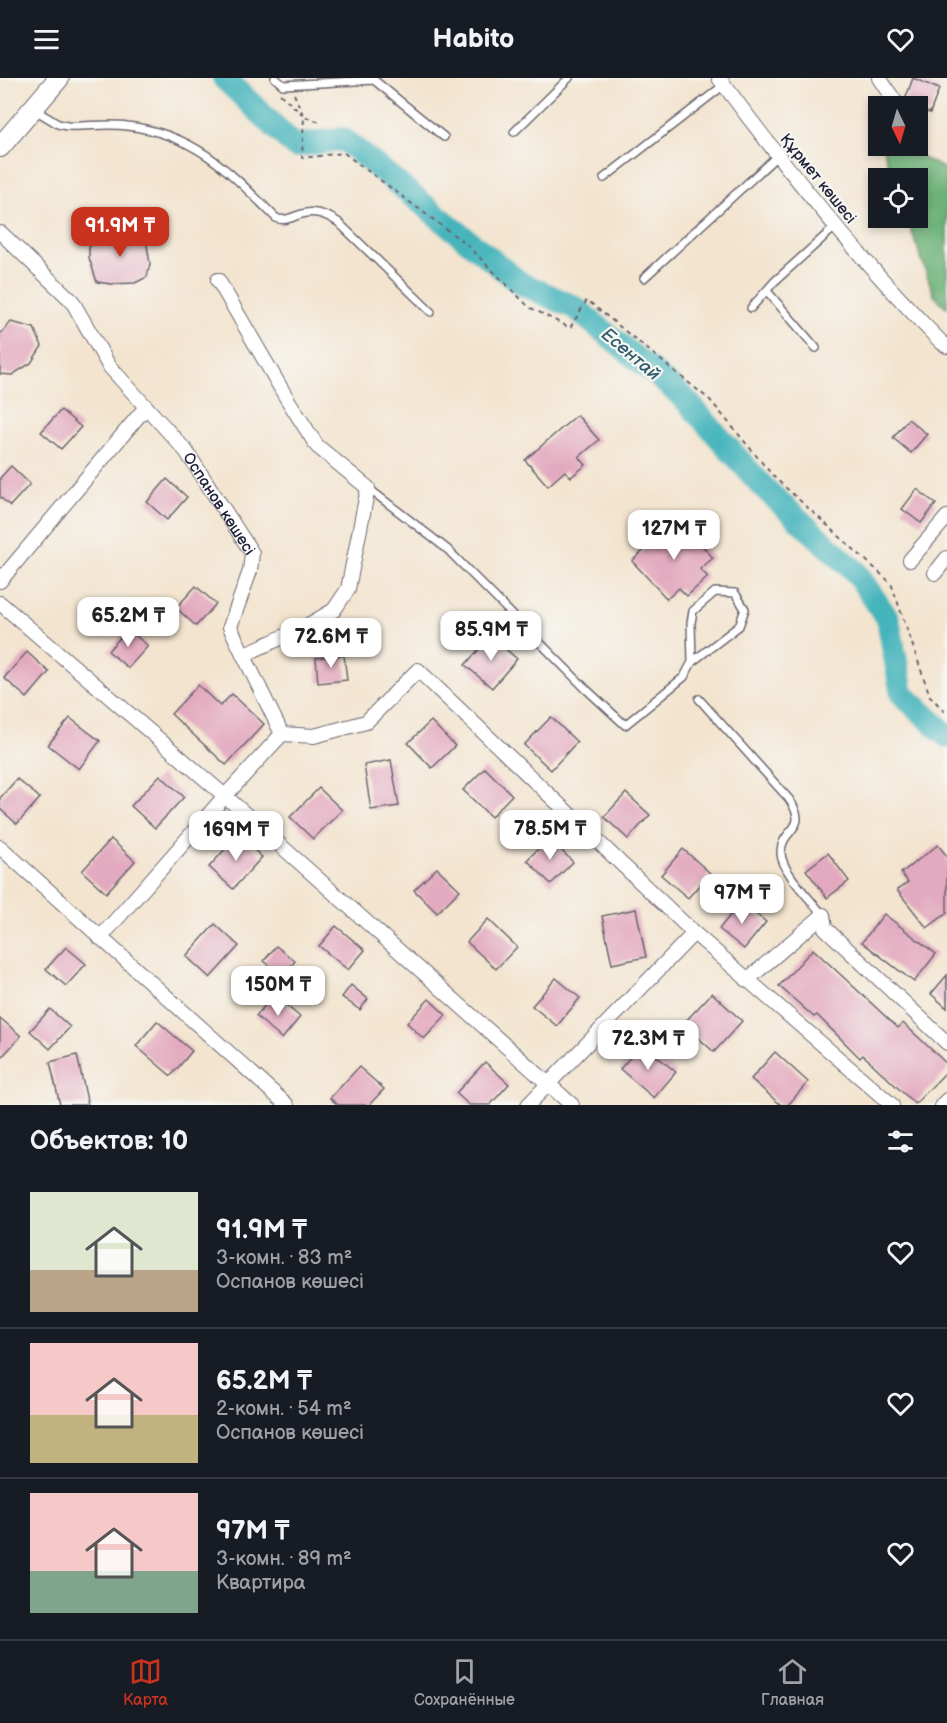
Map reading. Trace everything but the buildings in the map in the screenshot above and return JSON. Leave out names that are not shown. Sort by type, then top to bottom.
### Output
[{"type":"street","points":[[0,147],[59,78]]},
{"type":"street","points":[[879,78],[891,96]]},
{"type":"street","name":"Құрмет көшесі","points":[[721,81],[778,155],[899,300],[940,342],[947,346]]},
{"type":"street","name":"Оспанов көшесі","points":[[2,232],[72,300],[109,366],[186,451],[252,553],[250,571],[230,627],[282,734]]},
{"type":"street","points":[[218,280],[317,446],[368,488],[348,589],[334,610],[305,627],[243,655]]},
{"type":"street","points":[[0,580],[146,407]]},
{"type":"street","points":[[910,560],[947,517]]},
{"type":"street","points":[[935,573],[947,558]]},
{"type":"street","points":[[0,603],[225,796],[572,1105]]},
{"type":"street","points":[[100,938],[282,734],[314,736],[366,722],[418,670],[694,933],[892,1105]]},
{"type":"street","points":[[0,847],[286,1105]]},
{"type":"street","points":[[747,980],[823,915]]},
{"type":"street","points":[[823,915],[825,928],[947,1043]]},
{"type":"street","points":[[528,1105],[694,933]]},
{"type":"street","points":[[942,1105],[947,1100]]},
{"type":"lane","points":[[275,78],[283,85],[374,80],[444,137]]},
{"type":"lane","points":[[514,132],[569,78]]},
{"type":"lane","points":[[604,178],[721,81]]},
{"type":"lane","points":[[33,108],[52,121],[67,126],[126,126],[154,131],[182,140],[205,153],[234,176],[276,218],[285,220],[306,211],[328,215],[431,312]]},
{"type":"lane","points":[[644,278],[778,155]]},
{"type":"lane","points":[[751,308],[836,226]]},
{"type":"lane","points":[[767,291],[816,348]]},
{"type":"lane","points":[[368,488],[447,549],[586,689],[625,725],[684,677],[692,662],[739,626],[745,609],[735,593],[715,592],[693,611],[690,623],[692,662]]},
{"type":"lane","points":[[699,699],[796,809],[798,817],[796,825],[782,843],[781,855],[784,867],[823,915]]},
{"type":"path","points":[[290,84],[304,116],[302,158],[344,153],[466,244],[529,307],[570,328],[587,300],[710,400],[774,477],[891,583],[930,696],[947,714]]},
{"type":"path","points":[[279,93],[304,116],[320,123]]},
{"type":"green space","points":[[885,156],[919,156],[947,170],[947,308],[934,295],[911,228],[928,228],[928,168],[890,168]]},
{"type":"waterway","name":"Есентай","points":[[224,78],[295,146],[343,139],[520,283],[574,307],[683,397],[765,489],[855,571],[888,619],[902,694],[947,736]]}]
